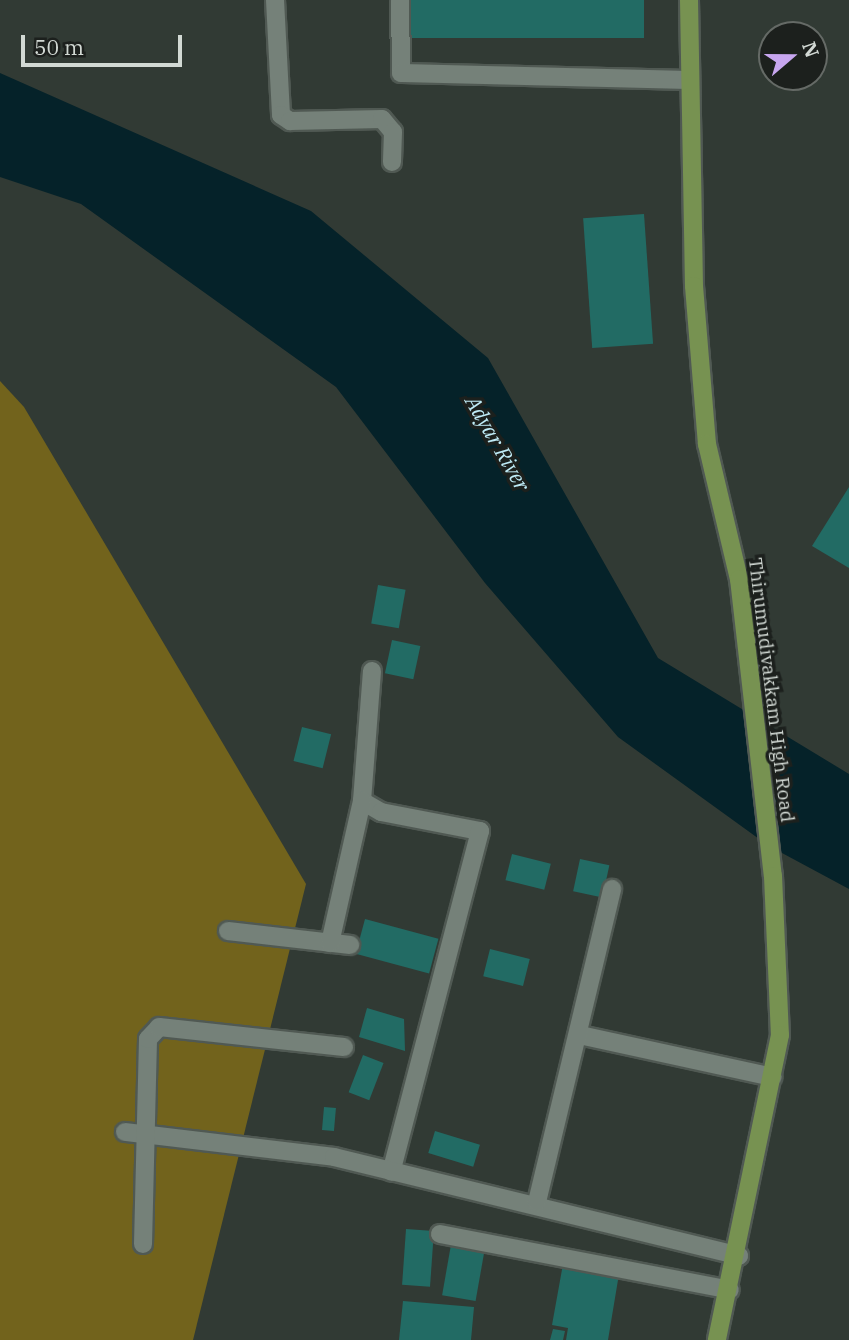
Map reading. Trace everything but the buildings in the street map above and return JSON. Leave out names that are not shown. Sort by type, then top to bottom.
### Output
[{"type":"main road","name":"Thirumudivakkam High Road","points":[[689,0],[694,286],[707,444],[740,579],[773,876],[780,1035],[739,1256],[717,1340]]},
{"type":"street","points":[[275,0],[281,115],[290,121],[382,119],[393,132],[392,162]]},
{"type":"street","points":[[400,0],[401,73],[690,80]]},
{"type":"street","points":[[330,943],[362,801],[372,671]]},
{"type":"street","points":[[362,801],[381,812],[480,831],[391,1172]]},
{"type":"street","points":[[537,1202],[580,1035],[612,889]]},
{"type":"street","points":[[228,931],[350,945]]},
{"type":"street","points":[[143,1244],[150,1136],[148,1039],[159,1027],[344,1047]]},
{"type":"street","points":[[580,1035],[772,1077]]},
{"type":"street","points":[[125,1132],[334,1157],[391,1172],[537,1202],[739,1256]]},
{"type":"street","points":[[440,1234],[730,1290]]},
{"type":"shaded area","points":[[0,381],[24,407],[306,884],[193,1340],[0,1340]]},
{"type":"water","name":"Adyar River","points":[[0,73],[311,211],[488,358],[658,658],[849,774],[849,889],[769,846],[618,737],[485,583],[336,387],[81,204],[0,177]]}]
